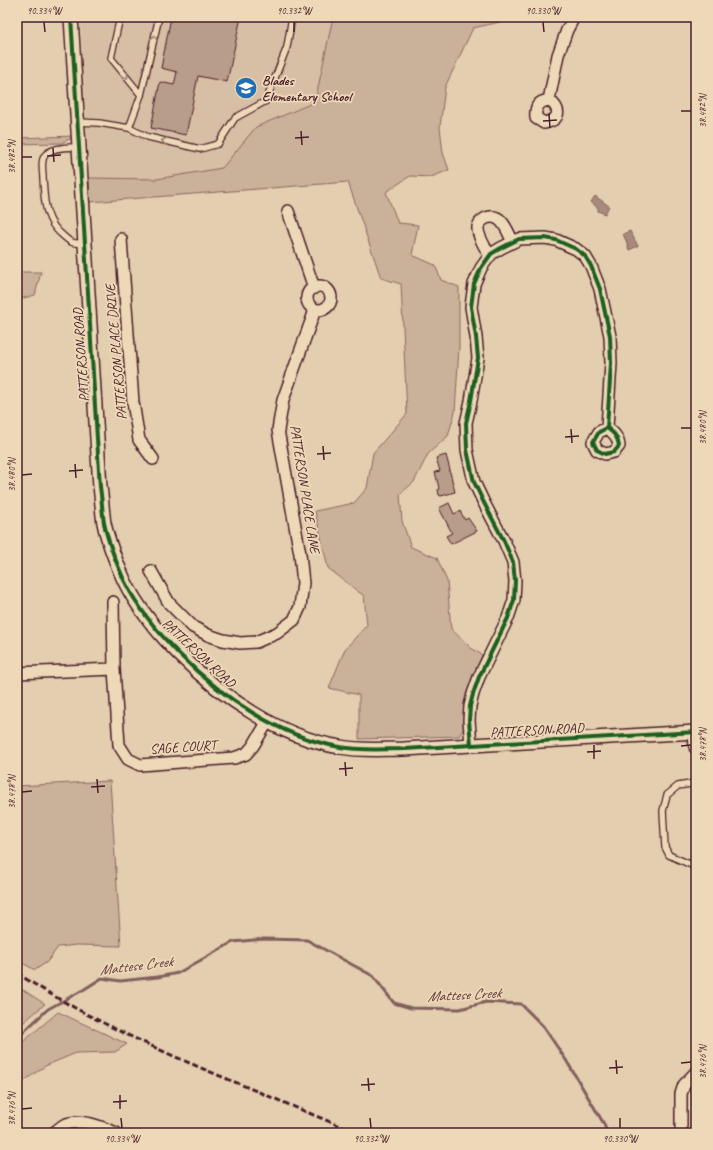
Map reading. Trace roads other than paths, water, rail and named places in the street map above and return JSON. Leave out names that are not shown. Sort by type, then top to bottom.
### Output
[{"type":"street","name":"PATTERSON ROAD","points":[[71,17],[100,487],[104,522],[109,541],[125,582],[144,613],[169,643],[201,674],[253,714],[292,732],[339,747],[358,749],[404,749],[696,732]]},
{"type":"street","points":[[549,100],[558,55],[567,30],[574,17]]},
{"type":"street","points":[[288,211],[314,288]]},
{"type":"street","points":[[490,256],[479,234],[478,226],[482,220],[490,217],[498,218],[504,223],[513,242]]},
{"type":"street","points":[[471,745],[470,706],[473,694],[479,677],[508,618],[514,600],[515,581],[513,562],[474,482],[467,450],[466,423],[478,358],[471,307],[474,284],[481,268],[490,256],[501,248],[520,239],[545,238],[556,240],[578,250],[585,256],[594,271],[600,289],[610,336],[611,364],[607,428]]},
{"type":"street","name":"PATTERSON PLACE DRIVE","points":[[121,239],[133,402],[139,440],[153,459]]},
{"type":"street","points":[[318,286],[326,288],[329,291],[332,298],[329,306],[315,310],[309,305],[307,297],[310,290],[314,288],[318,286]]},
{"type":"street","name":"PATTERSON PLACE LANE","points":[[151,571],[169,603],[193,627],[208,635],[223,640],[240,643],[256,642],[277,633],[294,620],[300,607],[303,583],[300,554],[278,430],[283,400],[315,310]]},
{"type":"street","name":"SAGE COURT","points":[[113,602],[114,669],[119,745],[128,759],[140,765],[234,758],[246,754],[253,746],[268,722]]},
{"type":"street","points":[[17,673],[114,669]]},
{"type":"street","points":[[696,732],[696,748]]},
{"type":"street","points":[[681,1131],[681,1094],[684,1085],[696,1072]]},
{"type":"street","points":[[54,1133],[63,1126],[75,1123],[91,1123],[116,1133]]},
{"type":"lane","points":[[120,17],[111,58],[141,95]]},
{"type":"lane","points":[[129,128],[141,95],[159,17]]},
{"type":"lane","points":[[78,122],[99,123],[129,128],[148,137],[200,149],[218,144],[234,118],[266,101],[287,47],[292,17]]},
{"type":"lane","points":[[79,147],[57,149],[45,155],[43,159],[43,173],[48,216],[53,225],[74,244],[85,243]]},
{"type":"lane","points":[[696,783],[678,786],[667,795],[663,811],[665,846],[669,855],[696,867]]},
{"type":"waterway","name":"Mattese Creek","points":[[17,1038],[48,1009],[102,978],[120,981],[158,977],[178,973],[233,942],[264,939],[307,940],[373,976],[394,1003],[411,1008],[460,1009],[486,1002],[521,1004],[543,1026],[566,1060],[604,1124],[607,1133]]},
{"type":"railway","points":[[17,973],[92,1017],[145,1043],[198,1067],[357,1133]]},
{"type":"place","name":"Blades Elementary School","points":[[246,88]]}]
